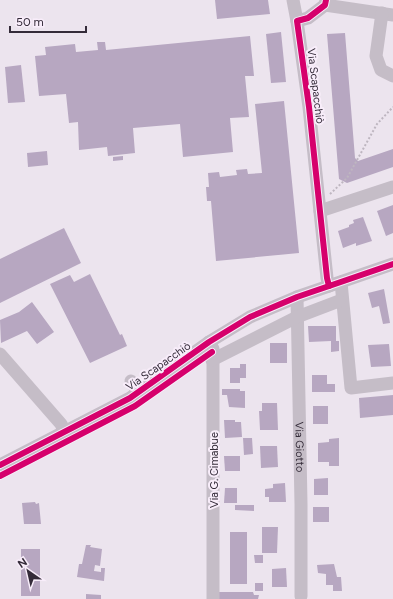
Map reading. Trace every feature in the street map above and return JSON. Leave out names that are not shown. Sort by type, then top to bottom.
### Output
[{"type":"street","name":"Via Scapacchiò","points":[[293,0],[335,284]]},
{"type":"street","points":[[297,21],[308,18],[325,2],[387,14],[376,56],[381,70],[393,76]]},
{"type":"street","points":[[323,210],[393,187]]},
{"type":"street","name":"Via Scapacchiò","points":[[0,465],[65,432],[138,392],[209,342],[250,317],[297,297],[393,264]]},
{"type":"street","points":[[335,284],[351,388],[392,383]]},
{"type":"street","name":"Via Giotto","points":[[297,297],[301,504],[301,596]]},
{"type":"street","points":[[212,360],[297,317],[339,301]]},
{"type":"street","name":"Via G. Cimabue","points":[[209,342],[213,349],[213,599]]},
{"type":"street","points":[[0,354],[61,424],[65,432]]},
{"type":"street","points":[[131,381],[138,392]]},
{"type":"path","points":[[323,210],[325,201],[333,190],[347,178],[377,124],[393,107]]},
{"type":"building","points":[[215,0],[268,0],[270,14],[217,19]]},
{"type":"building","points":[[281,32],[286,82],[271,83],[266,34]]},
{"type":"building","points":[[345,33],[355,158],[358,161],[393,149],[393,167],[347,183],[339,179],[327,34]]},
{"type":"building","points":[[250,36],[254,76],[245,76],[249,117],[230,118],[233,152],[183,157],[180,124],[133,128],[135,153],[108,156],[107,147],[79,150],[78,122],[69,123],[66,94],[39,96],[35,56],[46,55],[45,47],[75,44],[76,52],[98,50],[97,42],[105,42],[106,50]]},
{"type":"building","points":[[21,65],[25,102],[8,103],[5,67]]},
{"type":"building","points":[[284,101],[299,253],[216,261],[211,201],[207,201],[206,187],[209,187],[208,173],[219,172],[220,177],[237,175],[236,170],[247,169],[248,174],[262,173],[255,104]]},
{"type":"building","points":[[47,151],[48,165],[28,167],[27,153]]},
{"type":"building","points":[[123,156],[123,160],[113,161],[113,157]]},
{"type":"building","points":[[393,205],[393,233],[386,236],[377,211]]},
{"type":"building","points":[[363,217],[372,241],[356,246],[356,243],[343,248],[338,231],[349,227],[349,225],[354,223],[353,220]]},
{"type":"building","points":[[64,228],[81,263],[0,303],[0,259]]},
{"type":"building","points":[[90,274],[127,346],[90,363],[50,284],[70,275],[74,282]]},
{"type":"building","points":[[384,289],[390,323],[383,324],[379,306],[372,308],[368,293]]},
{"type":"building","points":[[32,302],[54,332],[37,344],[27,331],[1,343],[0,320],[19,312]]},
{"type":"building","points":[[308,326],[336,326],[336,341],[339,341],[339,351],[331,352],[331,341],[309,342]]},
{"type":"building","points":[[270,343],[287,343],[287,363],[270,363]]},
{"type":"building","points":[[389,344],[391,366],[371,367],[368,345]]},
{"type":"building","points":[[240,364],[246,364],[246,378],[240,378],[240,383],[230,383],[230,368],[240,368]]},
{"type":"building","points":[[312,375],[327,375],[327,384],[335,384],[335,392],[312,392]]},
{"type":"building","points":[[222,389],[240,389],[240,391],[245,391],[245,408],[229,407],[227,395],[222,395]]},
{"type":"building","points":[[393,395],[393,415],[360,418],[359,398]]},
{"type":"building","points":[[262,403],[277,403],[278,430],[260,430],[259,411],[262,411]]},
{"type":"building","points":[[313,406],[328,406],[328,424],[313,424]]},
{"type":"building","points":[[224,420],[235,420],[235,422],[241,422],[242,437],[225,438]]},
{"type":"building","points":[[243,438],[252,438],[253,454],[244,455]]},
{"type":"building","points":[[339,438],[339,466],[329,466],[329,462],[318,462],[318,443],[329,442],[329,439]]},
{"type":"building","points":[[260,446],[277,446],[278,467],[261,468]]},
{"type":"building","points":[[224,456],[240,456],[240,471],[225,471]]},
{"type":"building","points":[[328,478],[328,495],[314,495],[314,479]]},
{"type":"building","points":[[285,483],[286,502],[269,502],[269,497],[265,497],[265,489],[273,488],[273,484]]},
{"type":"building","points":[[225,488],[237,488],[237,503],[224,503]]},
{"type":"building","points":[[35,502],[36,504],[39,503],[41,524],[24,524],[22,503]]},
{"type":"building","points":[[235,505],[254,505],[254,511],[235,510]]},
{"type":"building","points":[[313,507],[329,507],[329,522],[313,522]]},
{"type":"building","points":[[262,527],[278,527],[277,553],[262,553]]},
{"type":"building","points":[[230,532],[247,532],[247,584],[230,584]]},
{"type":"building","points":[[86,545],[91,545],[90,547],[102,549],[100,566],[95,565],[94,571],[101,572],[101,568],[105,568],[104,581],[77,577],[79,564],[82,564]]},
{"type":"building","points":[[21,549],[40,549],[40,596],[21,596]]},
{"type":"building","points":[[254,555],[263,555],[263,563],[255,563]]},
{"type":"building","points":[[334,564],[337,577],[341,577],[342,591],[333,591],[333,585],[326,585],[326,574],[318,573],[317,565]]},
{"type":"building","points":[[286,568],[287,587],[272,587],[272,569]]},
{"type":"building","points":[[255,583],[263,583],[263,591],[255,591]]},
{"type":"building","points":[[215,592],[253,592],[254,595],[259,595],[258,599],[215,599]]},
{"type":"building","points":[[86,594],[101,595],[101,599],[86,599]]},
{"type":"cycle path","points":[[326,0],[325,5],[308,18],[297,21],[309,107],[329,286]]},
{"type":"cycle path","points":[[0,465],[130,398],[209,342],[250,317],[297,297],[393,264]]},
{"type":"cycle path","points":[[0,476],[135,406],[212,352]]}]
